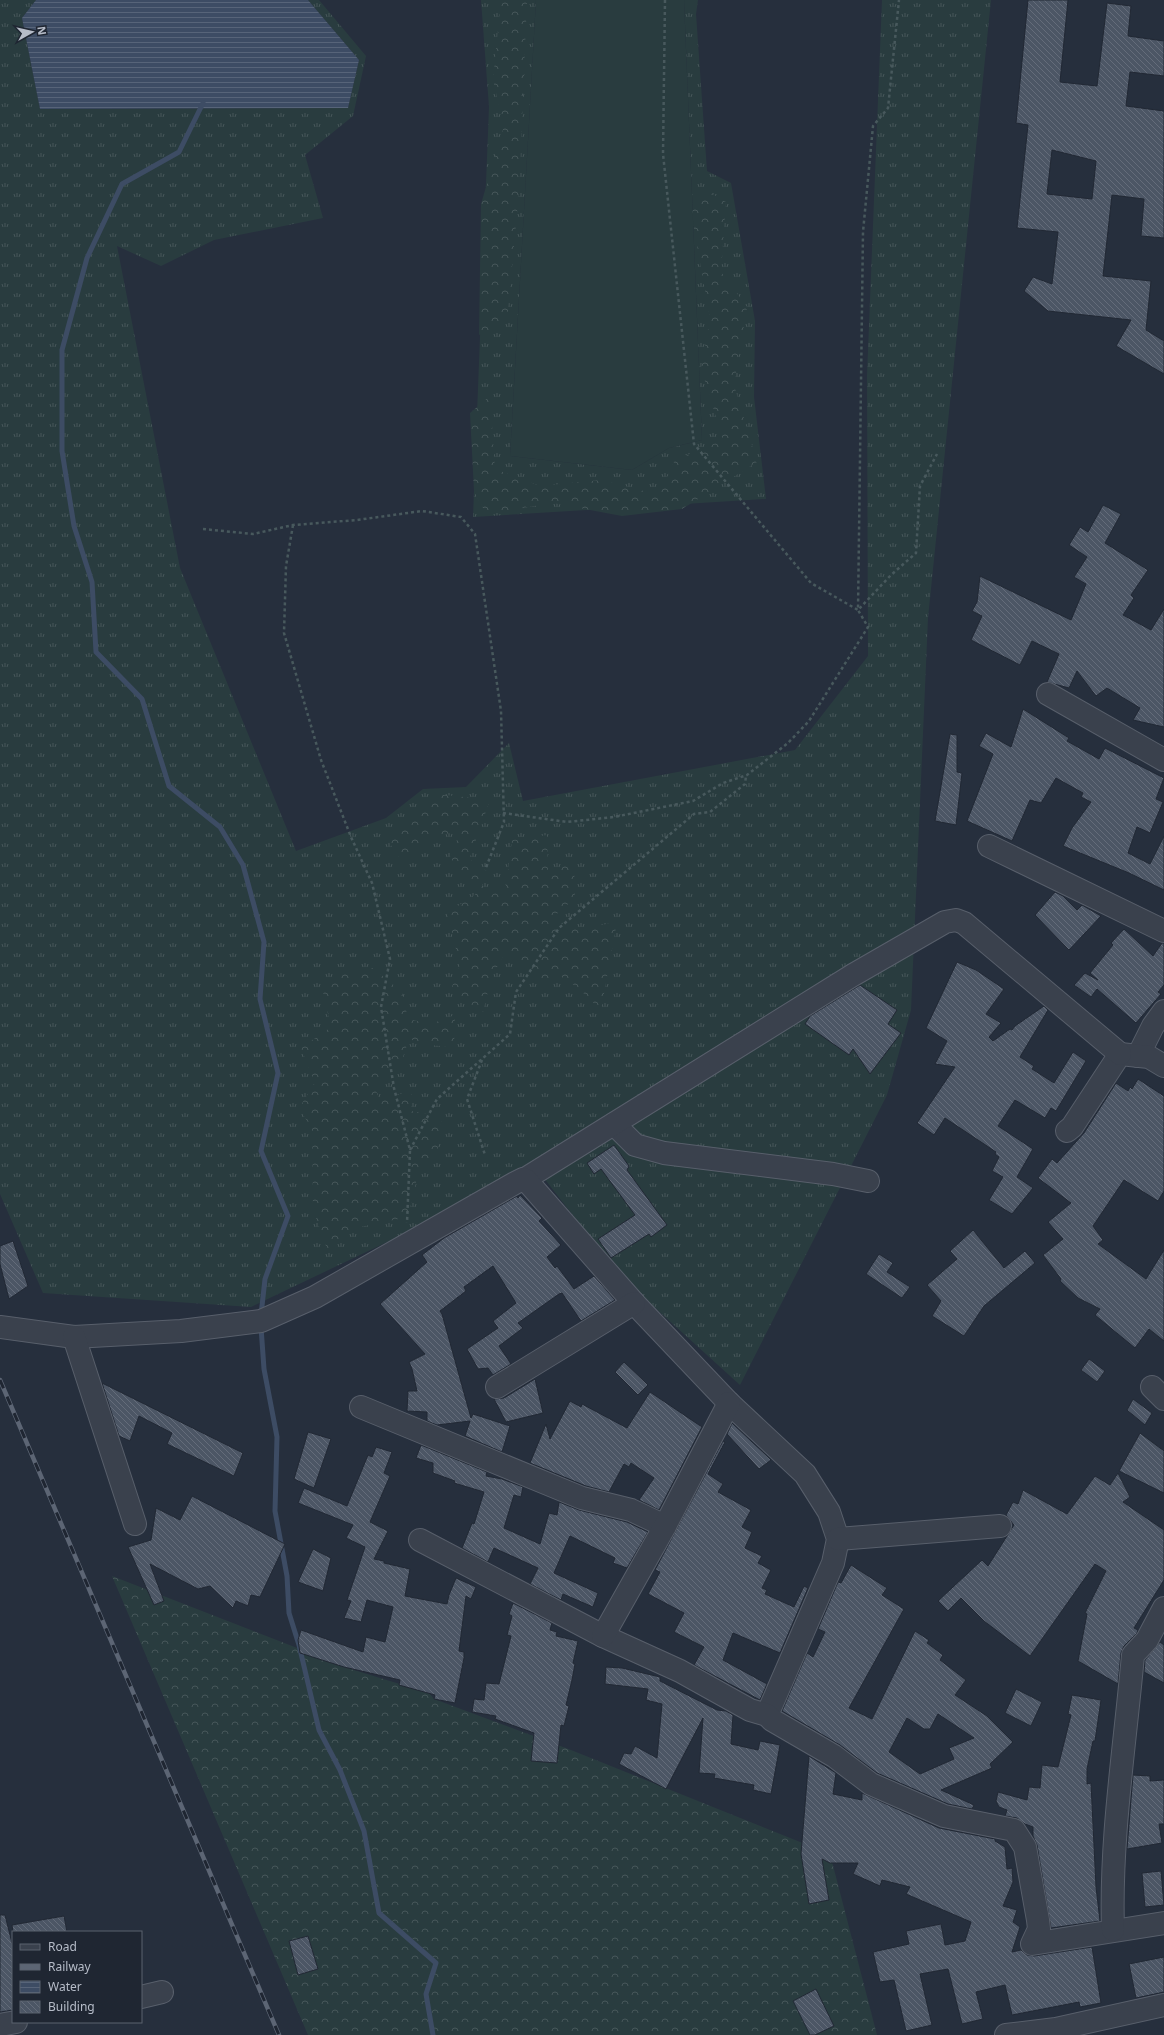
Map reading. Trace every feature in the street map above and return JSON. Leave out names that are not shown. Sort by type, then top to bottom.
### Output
[{"type":"street","points":[[1048,694],[1164,760]]},
{"type":"street","points":[[989,846],[1164,931]]},
{"type":"street","points":[[0,1327],[74,1336],[180,1331],[260,1321],[315,1297],[524,1179],[853,975],[934,928],[950,921],[956,920],[964,923],[1129,1055],[1149,1057],[1164,1066]]},
{"type":"street","points":[[1068,1131],[1164,1011]]},
{"type":"street","points":[[614,1124],[634,1145],[664,1154],[833,1174],[868,1181]]},
{"type":"street","points":[[524,1179],[634,1303],[729,1403],[805,1474],[829,1512],[838,1539],[833,1563],[767,1714]]},
{"type":"street","points":[[497,1387],[634,1303]]},
{"type":"street","points":[[74,1336],[135,1524]]},
{"type":"street","points":[[603,1636],[666,1526],[729,1403]]},
{"type":"street","points":[[361,1407],[582,1498],[631,1510],[666,1526]]},
{"type":"street","points":[[838,1539],[1000,1526]]},
{"type":"street","points":[[420,1540],[603,1636],[680,1671],[750,1710],[767,1714],[772,1720],[834,1756],[871,1784],[944,1816],[1014,1830],[1021,1838],[1025,1847],[1038,1920],[1039,1929],[1032,1944],[1164,1923]]},
{"type":"street","points":[[1113,1930],[1112,1900],[1116,1833],[1133,1654],[1147,1640],[1164,1608]]},
{"type":"street","points":[[142,1997],[162,1992]]},
{"type":"street","points":[[1006,2035],[1036,2033],[1164,2005]]},
{"type":"street","points":[[0,2025],[12,2023]]},
{"type":"path","points":[[503,814],[567,822],[614,817],[693,801],[723,784],[746,775],[788,742],[809,721],[868,627],[858,610],[811,583],[694,444],[679,319],[663,154],[665,0]]},
{"type":"path","points":[[858,610],[863,232],[873,126],[888,108],[899,0]]},
{"type":"path","points":[[858,610],[891,575],[916,553],[920,486],[937,454]]},
{"type":"path","points":[[203,529],[254,534],[293,525],[358,520],[422,511],[461,517],[475,534],[501,711],[504,822],[485,870]]},
{"type":"path","points":[[293,525],[286,566],[284,633],[321,760],[372,883],[390,959],[381,1006],[394,1088],[410,1150],[406,1246]]},
{"type":"path","points":[[410,1150],[437,1099],[510,1034],[516,992],[559,928],[694,814],[710,812],[745,784],[746,775]]},
{"type":"path","points":[[482,1059],[467,1099],[485,1155]]},
{"type":"green space","points":[[0,0],[36,0],[22,18],[40,109],[348,108],[359,60],[308,0],[319,0],[366,56],[353,116],[305,155],[323,218],[214,240],[161,266],[117,246],[180,568],[296,851],[386,818],[423,789],[466,787],[509,743],[523,801],[795,750],[868,656],[867,376],[882,0],[991,0],[928,618],[911,1010],[887,1095],[740,1385],[620,1276],[533,1164],[406,1233],[251,1307],[43,1293],[0,1194]]},
{"type":"green space","points":[[481,0],[536,0],[510,456],[632,470],[669,448],[702,440],[684,0],[698,0],[696,14],[707,171],[731,183],[755,321],[754,397],[766,499],[473,517],[489,107]]},
{"type":"green space","points":[[501,0],[527,0],[519,192],[507,321],[479,335],[481,204],[504,126],[493,80]]},
{"type":"green space","points":[[536,0],[684,0],[702,440],[669,448],[632,470],[510,456]]},
{"type":"green space","points":[[706,190],[726,202],[721,272],[747,307],[734,385],[757,462],[682,509],[622,516],[553,503],[486,514],[474,491],[470,413],[490,396],[495,469],[540,486],[601,480],[659,495],[675,460],[723,440],[701,368],[710,318],[691,212]]},
{"type":"green space","points":[[437,794],[490,800],[470,857],[488,897],[506,887],[512,840],[547,835],[548,872],[574,862],[575,898],[551,919],[580,929],[617,922],[601,1010],[577,987],[557,974],[538,984],[520,961],[504,954],[491,979],[483,1012],[450,992],[460,965],[447,913],[476,894],[450,857],[461,830],[433,838],[401,861],[387,839]]},
{"type":"green space","points":[[373,968],[402,992],[408,1019],[431,1024],[455,1015],[454,1047],[428,1045],[409,1039],[403,1057],[373,1083],[380,1101],[412,1090],[411,1111],[442,1116],[437,1154],[418,1174],[408,1217],[360,1227],[327,1249],[313,1209],[312,1129],[299,1108],[315,1083],[301,1048],[331,1027],[321,983],[348,970]]},
{"type":"green space","points":[[112,1576],[354,1670],[429,1693],[434,1699],[571,1750],[830,1854],[877,2035],[308,2035]]},
{"type":"water","points":[[36,0],[308,0],[359,60],[348,108],[40,109],[22,18]]},
{"type":"building","points":[[1028,0],[1068,0],[1060,82],[1097,86],[1107,3],[1131,6],[1128,36],[1164,41],[1164,76],[1130,72],[1126,106],[1164,111],[1164,238],[1141,236],[1144,199],[1112,195],[1103,276],[1151,281],[1146,330],[1164,341],[1164,374],[1116,346],[1131,320],[1048,311],[1024,291],[1033,277],[1052,284],[1058,232],[1017,228],[1028,125],[1016,123]],"holes":[[[1052,150],[1096,161],[1092,199],[1047,194]]]},
{"type":"building","points":[[1103,505],[1121,514],[1105,543],[1148,570],[1131,595],[1134,598],[1123,615],[1151,630],[1164,609],[1164,727],[1133,720],[1140,708],[1107,688],[1096,696],[1077,671],[1069,688],[1047,682],[1059,654],[1032,641],[1020,665],[971,640],[982,616],[972,611],[977,602],[980,576],[1071,620],[1086,584],[1074,577],[1087,557],[1069,545],[1080,527],[1088,532]]},
{"type":"building","points":[[1023,709],[1069,738],[1067,741],[1099,759],[1105,748],[1164,778],[1156,799],[1163,802],[1150,833],[1137,827],[1128,853],[1150,864],[1164,836],[1164,890],[1129,873],[1063,846],[1072,828],[1091,802],[1081,797],[1083,793],[1056,778],[1041,803],[1030,800],[1012,841],[967,821],[993,754],[979,746],[986,733],[1011,747]]},
{"type":"building","points":[[950,734],[957,735],[957,772],[962,773],[956,825],[935,821]]},
{"type":"building","points":[[1055,892],[1063,896],[1077,910],[1082,905],[1101,916],[1069,950],[1035,915]]},
{"type":"building","points":[[1124,929],[1153,956],[1162,943],[1164,943],[1164,985],[1158,992],[1161,994],[1136,1023],[1097,989],[1091,997],[1074,985],[1085,973],[1098,980],[1090,973],[1113,945],[1111,943]]},
{"type":"building","points":[[957,962],[976,970],[1004,989],[986,1014],[1001,1023],[989,1037],[993,1041],[1010,1029],[1012,1030],[1015,1026],[1044,1006],[1048,1010],[1020,1057],[1034,1066],[1032,1069],[1054,1083],[1073,1052],[1086,1061],[1056,1111],[1051,1108],[1045,1118],[1015,1100],[998,1126],[1033,1149],[1017,1177],[1033,1188],[1012,1214],[989,1200],[1003,1177],[992,1171],[999,1157],[995,1154],[996,1152],[945,1118],[934,1135],[917,1123],[955,1067],[935,1064],[947,1041],[926,1028]]},
{"type":"building","points":[[860,985],[897,1010],[888,1024],[901,1033],[870,1074],[853,1049],[849,1055],[805,1024],[810,1016]]},
{"type":"building","points":[[1138,1079],[1164,1096],[1164,1191],[1158,1201],[1124,1180],[1093,1226],[1103,1240],[1098,1244],[1146,1279],[1164,1250],[1164,1341],[1149,1329],[1135,1348],[1095,1315],[1100,1309],[1078,1298],[1060,1281],[1061,1279],[1043,1255],[1063,1239],[1048,1222],[1071,1203],[1038,1178],[1052,1159],[1057,1163],[1084,1133],[1116,1083],[1128,1091],[1130,1087],[1132,1089]]},
{"type":"building","points":[[614,1145],[629,1166],[627,1170],[667,1225],[651,1237],[649,1234],[611,1258],[598,1239],[635,1215],[601,1169],[594,1174],[587,1163]]},
{"type":"building","points":[[520,1195],[542,1218],[539,1221],[561,1245],[547,1257],[555,1268],[557,1266],[574,1289],[594,1276],[615,1300],[581,1321],[562,1293],[559,1294],[518,1323],[523,1328],[499,1346],[511,1364],[493,1375],[488,1368],[478,1369],[467,1349],[498,1328],[493,1321],[516,1303],[493,1266],[464,1287],[466,1291],[440,1311],[471,1418],[473,1414],[510,1426],[502,1452],[465,1436],[470,1421],[437,1425],[427,1421],[427,1412],[407,1411],[408,1391],[417,1391],[409,1362],[425,1354],[380,1304],[427,1262],[422,1255],[444,1238],[517,1196],[518,1198]]},
{"type":"building","points":[[973,1230],[1004,1268],[1025,1251],[1035,1263],[984,1306],[964,1336],[932,1316],[941,1301],[927,1285],[957,1259],[950,1251]]},
{"type":"building","points":[[13,1241],[28,1286],[9,1299],[0,1264],[0,1246]]},
{"type":"building","points":[[879,1254],[893,1263],[887,1272],[910,1287],[902,1298],[866,1274]]},
{"type":"building","points":[[1089,1359],[1105,1371],[1097,1382],[1081,1370]]},
{"type":"building","points":[[624,1362],[648,1385],[638,1395],[615,1372]]},
{"type":"building","points":[[535,1379],[543,1413],[506,1422],[494,1399],[504,1398]]},
{"type":"building","points":[[102,1383],[243,1453],[234,1476],[167,1444],[172,1433],[139,1416],[130,1441],[119,1436]]},
{"type":"building","points":[[650,1392],[702,1427],[659,1510],[639,1500],[654,1478],[631,1463],[629,1467],[624,1464],[609,1492],[586,1486],[530,1463],[546,1424],[550,1439],[570,1401],[581,1407],[582,1404],[627,1428]]},
{"type":"building","points":[[1133,1399],[1152,1413],[1145,1425],[1127,1410]]},
{"type":"building","points":[[732,1423],[771,1460],[759,1469],[727,1434]]},
{"type":"building","points":[[308,1432],[331,1439],[314,1488],[294,1479]]},
{"type":"building","points":[[1140,1433],[1164,1451],[1164,1493],[1119,1471]]},
{"type":"building","points":[[723,1441],[725,1442],[708,1474],[723,1484],[718,1492],[751,1510],[742,1527],[752,1532],[745,1548],[762,1556],[758,1563],[771,1570],[762,1588],[767,1590],[765,1594],[794,1607],[804,1586],[808,1588],[780,1653],[733,1633],[723,1660],[767,1684],[760,1700],[694,1665],[704,1647],[674,1632],[684,1613],[648,1594],[660,1572],[655,1570]]},
{"type":"building","points":[[421,1445],[487,1472],[486,1476],[502,1479],[523,1487],[521,1497],[514,1495],[504,1528],[540,1544],[549,1513],[557,1515],[559,1502],[579,1510],[627,1522],[648,1532],[627,1568],[613,1563],[615,1558],[570,1536],[554,1573],[598,1593],[593,1607],[563,1594],[561,1600],[530,1584],[538,1568],[494,1548],[488,1562],[462,1548],[472,1523],[474,1524],[484,1492],[454,1483],[455,1481],[433,1473],[433,1463],[416,1458]]},
{"type":"building","points":[[376,1447],[392,1452],[384,1473],[390,1476],[370,1522],[388,1531],[374,1559],[410,1569],[405,1596],[447,1604],[456,1578],[476,1587],[471,1599],[466,1596],[459,1651],[464,1652],[464,1658],[455,1703],[434,1699],[435,1695],[399,1685],[400,1680],[344,1667],[300,1653],[298,1640],[301,1630],[363,1652],[366,1637],[385,1642],[393,1607],[367,1600],[361,1622],[344,1618],[351,1601],[347,1600],[365,1547],[346,1538],[353,1525],[298,1503],[304,1488],[347,1506],[368,1455],[372,1457]]},
{"type":"building","points":[[1118,1473],[1130,1497],[1123,1502],[1164,1530],[1164,1580],[1134,1628],[1138,1630],[1137,1633],[1124,1646],[1121,1653],[1118,1684],[1078,1661],[1087,1614],[1085,1613],[1106,1571],[1095,1564],[1030,1656],[984,1621],[961,1598],[948,1611],[938,1601],[982,1560],[988,1566],[1014,1525],[1006,1515],[1013,1502],[1018,1504],[1023,1490],[1067,1514],[1095,1476],[1110,1485]]},
{"type":"building","points":[[192,1496],[285,1544],[260,1597],[251,1595],[248,1606],[236,1601],[233,1608],[210,1586],[198,1589],[150,1564],[164,1601],[154,1605],[128,1547],[151,1540],[156,1508],[180,1520]]},
{"type":"building","points":[[313,1549],[331,1558],[323,1591],[298,1582]]},
{"type":"building","points":[[851,1565],[887,1588],[882,1595],[904,1609],[849,1708],[872,1719],[915,1631],[929,1640],[927,1643],[943,1655],[940,1660],[966,1680],[955,1695],[987,1716],[1013,1742],[990,1764],[992,1768],[941,1790],[974,1805],[972,1809],[948,1804],[877,1773],[840,1745],[782,1711],[807,1653],[813,1657],[825,1632],[818,1629],[838,1582],[841,1583]],"holes":[[[938,1714],[974,1738],[949,1748],[954,1759],[920,1774],[889,1752],[907,1718],[924,1729],[930,1729]]]},
{"type":"building","points":[[513,1603],[552,1623],[550,1630],[557,1632],[556,1636],[578,1641],[573,1663],[575,1664],[572,1680],[566,1705],[569,1706],[564,1726],[561,1725],[557,1763],[531,1761],[534,1733],[495,1719],[496,1716],[472,1712],[474,1699],[484,1700],[486,1683],[499,1684],[511,1636],[507,1635],[512,1616],[509,1614]]},
{"type":"building","points":[[1160,1642],[1164,1645],[1164,1683],[1144,1672],[1145,1660]]},
{"type":"building","points":[[606,1667],[622,1668],[660,1677],[660,1681],[717,1710],[726,1711],[733,1715],[731,1744],[758,1750],[760,1741],[780,1745],[771,1794],[753,1790],[754,1785],[714,1778],[715,1774],[699,1773],[703,1718],[666,1789],[619,1764],[624,1753],[631,1754],[635,1746],[657,1758],[662,1704],[646,1700],[648,1689],[605,1684]]},
{"type":"building","points":[[1016,1689],[1042,1702],[1031,1726],[1005,1713]]},
{"type":"building","points":[[1072,1695],[1101,1700],[1095,1741],[1093,1741],[1087,1769],[1087,1784],[1091,1783],[1096,1887],[1100,1921],[1051,1928],[1037,1845],[1033,1836],[1033,1827],[1025,1824],[1017,1818],[1005,1816],[1007,1810],[999,1807],[996,1801],[998,1792],[1027,1800],[1029,1787],[1040,1788],[1042,1765],[1058,1767],[1071,1715],[1068,1714]]},
{"type":"building","points":[[809,1756],[836,1773],[833,1794],[862,1800],[862,1793],[939,1828],[995,1839],[995,1841],[1005,1847],[1007,1869],[1012,1868],[1013,1882],[1003,1906],[1017,1910],[1013,1922],[1020,1927],[1012,1952],[1021,1950],[1027,1955],[1034,1956],[1092,1947],[1101,2003],[1080,2007],[1079,2002],[1012,2015],[1005,1985],[976,1992],[983,2019],[962,2024],[948,1969],[920,1974],[932,2025],[906,2031],[894,1980],[880,1982],[873,1952],[909,1944],[906,1931],[941,1924],[945,1945],[965,1941],[971,1922],[906,1894],[910,1887],[882,1880],[880,1886],[853,1874],[858,1863],[830,1863],[822,1859],[829,1900],[809,1904],[801,1854]]},
{"type":"building","points":[[1133,1775],[1150,1776],[1150,1781],[1164,1780],[1164,1824],[1159,1824],[1162,1843],[1127,1849]]},
{"type":"building","points":[[1161,1871],[1164,1905],[1145,1907],[1142,1873]]},
{"type":"building","points":[[0,1915],[5,1915],[12,1943],[12,2010],[0,2012]]},
{"type":"building","points":[[64,1916],[67,1931],[13,1931],[12,1925]]},
{"type":"building","points":[[308,1936],[318,1969],[298,1975],[289,1941]]},
{"type":"building","points":[[1164,1957],[1164,1992],[1136,1998],[1129,1964]]},
{"type":"building","points":[[816,1989],[834,2026],[815,2035],[810,2035],[793,2001]]},
{"type":"waterway","points":[[203,103],[179,152],[122,184],[87,258],[62,350],[62,451],[74,526],[92,582],[96,652],[142,699],[169,786],[220,827],[243,865],[264,942],[260,999],[278,1073],[261,1151],[288,1216],[265,1279],[261,1315]]},
{"type":"waterway","points":[[261,1327],[264,1369],[277,1437],[275,1511],[287,1576],[289,1613],[299,1645],[319,1730],[340,1770],[364,1831],[379,1913],[436,1963],[426,1994],[433,2035]]},
{"type":"railway","points":[[0,1380],[279,2035]]}]
